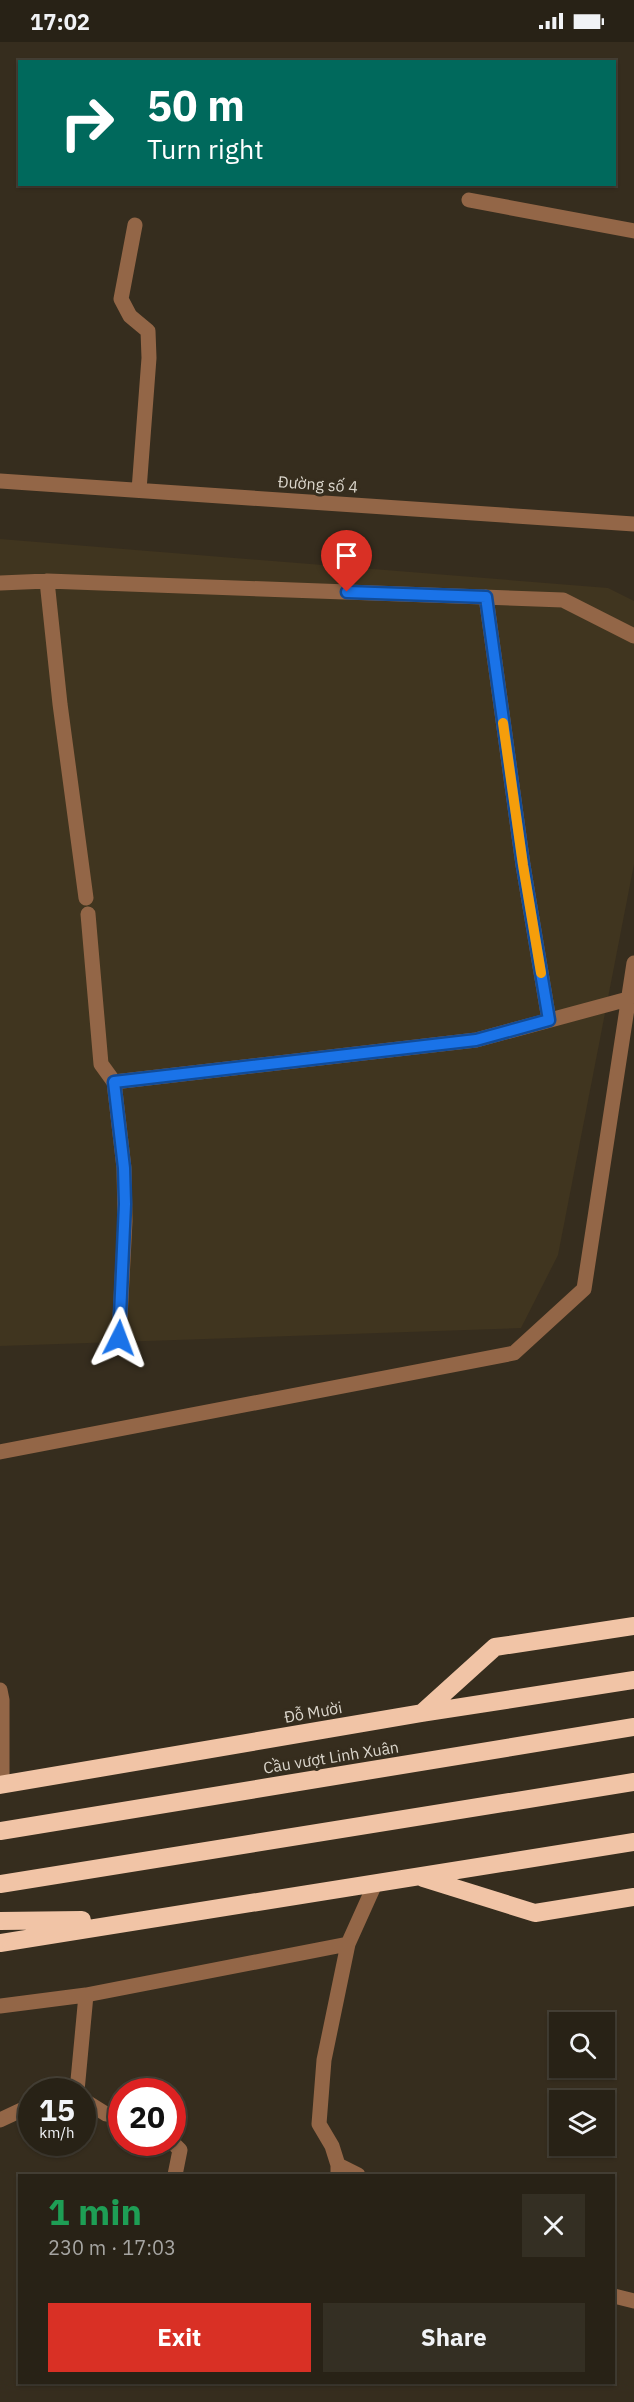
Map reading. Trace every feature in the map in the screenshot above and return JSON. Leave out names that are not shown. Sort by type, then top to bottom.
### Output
[{"type":"highway","points":[[422,1713],[495,1647],[634,1626]]},
{"type":"highway","name":"Đỗ Mười","points":[[1,1785],[422,1713],[634,1680]]},
{"type":"highway","name":"Cầu vượt Linh Xuân","points":[[0,1831],[634,1728]]},
{"type":"highway","points":[[0,1884],[634,1782]]},
{"type":"highway","points":[[0,1943],[634,1842]]},
{"type":"highway","points":[[418,1877],[535,1912],[634,1897]]},
{"type":"highway","points":[[0,1921],[145,1919]]},
{"type":"street","points":[[468,200],[634,231]]},
{"type":"street","points":[[135,225],[121,299],[130,316],[148,331],[149,358],[139,490]]},
{"type":"street","name":"Đường số 4","points":[[0,480],[634,524]]},
{"type":"street","points":[[0,583],[47,581],[563,600],[634,636]]},
{"type":"street","points":[[47,581],[60,704],[86,898]]},
{"type":"street","points":[[486,597],[523,865],[549,1020]]},
{"type":"street","points":[[88,915],[101,1064],[114,1082],[124,1168],[125,1211],[119,1338]]},
{"type":"street","points":[[0,1452],[514,1353],[584,1289],[634,963]]},
{"type":"street","points":[[114,1082],[476,1040],[628,999]]},
{"type":"street","points":[[0,1690],[2,1700],[1,1785]]},
{"type":"street","points":[[354,2174],[338,2170],[332,2146],[319,2124],[324,2060],[348,1944],[375,1884]]},
{"type":"street","points":[[0,2006],[86,1995],[348,1944]]},
{"type":"street","points":[[78,2078],[86,1995]]},
{"type":"street","points":[[0,2120],[18,2112]]},
{"type":"street","points":[[175,2174],[179,2156]]},
{"type":"street","points":[[615,2296],[634,2301]]},
{"type":"shaded area","points":[[0,539],[608,588],[634,601],[634,864],[558,1255],[521,1328],[0,1346]]},
{"type":"slow traffic","points":[[503,723],[541,973]]},
{"type":"route","points":[[119,1338],[125,1204],[124,1168],[114,1082],[476,1040],[549,1020],[523,865],[486,597],[347,592]]}]
